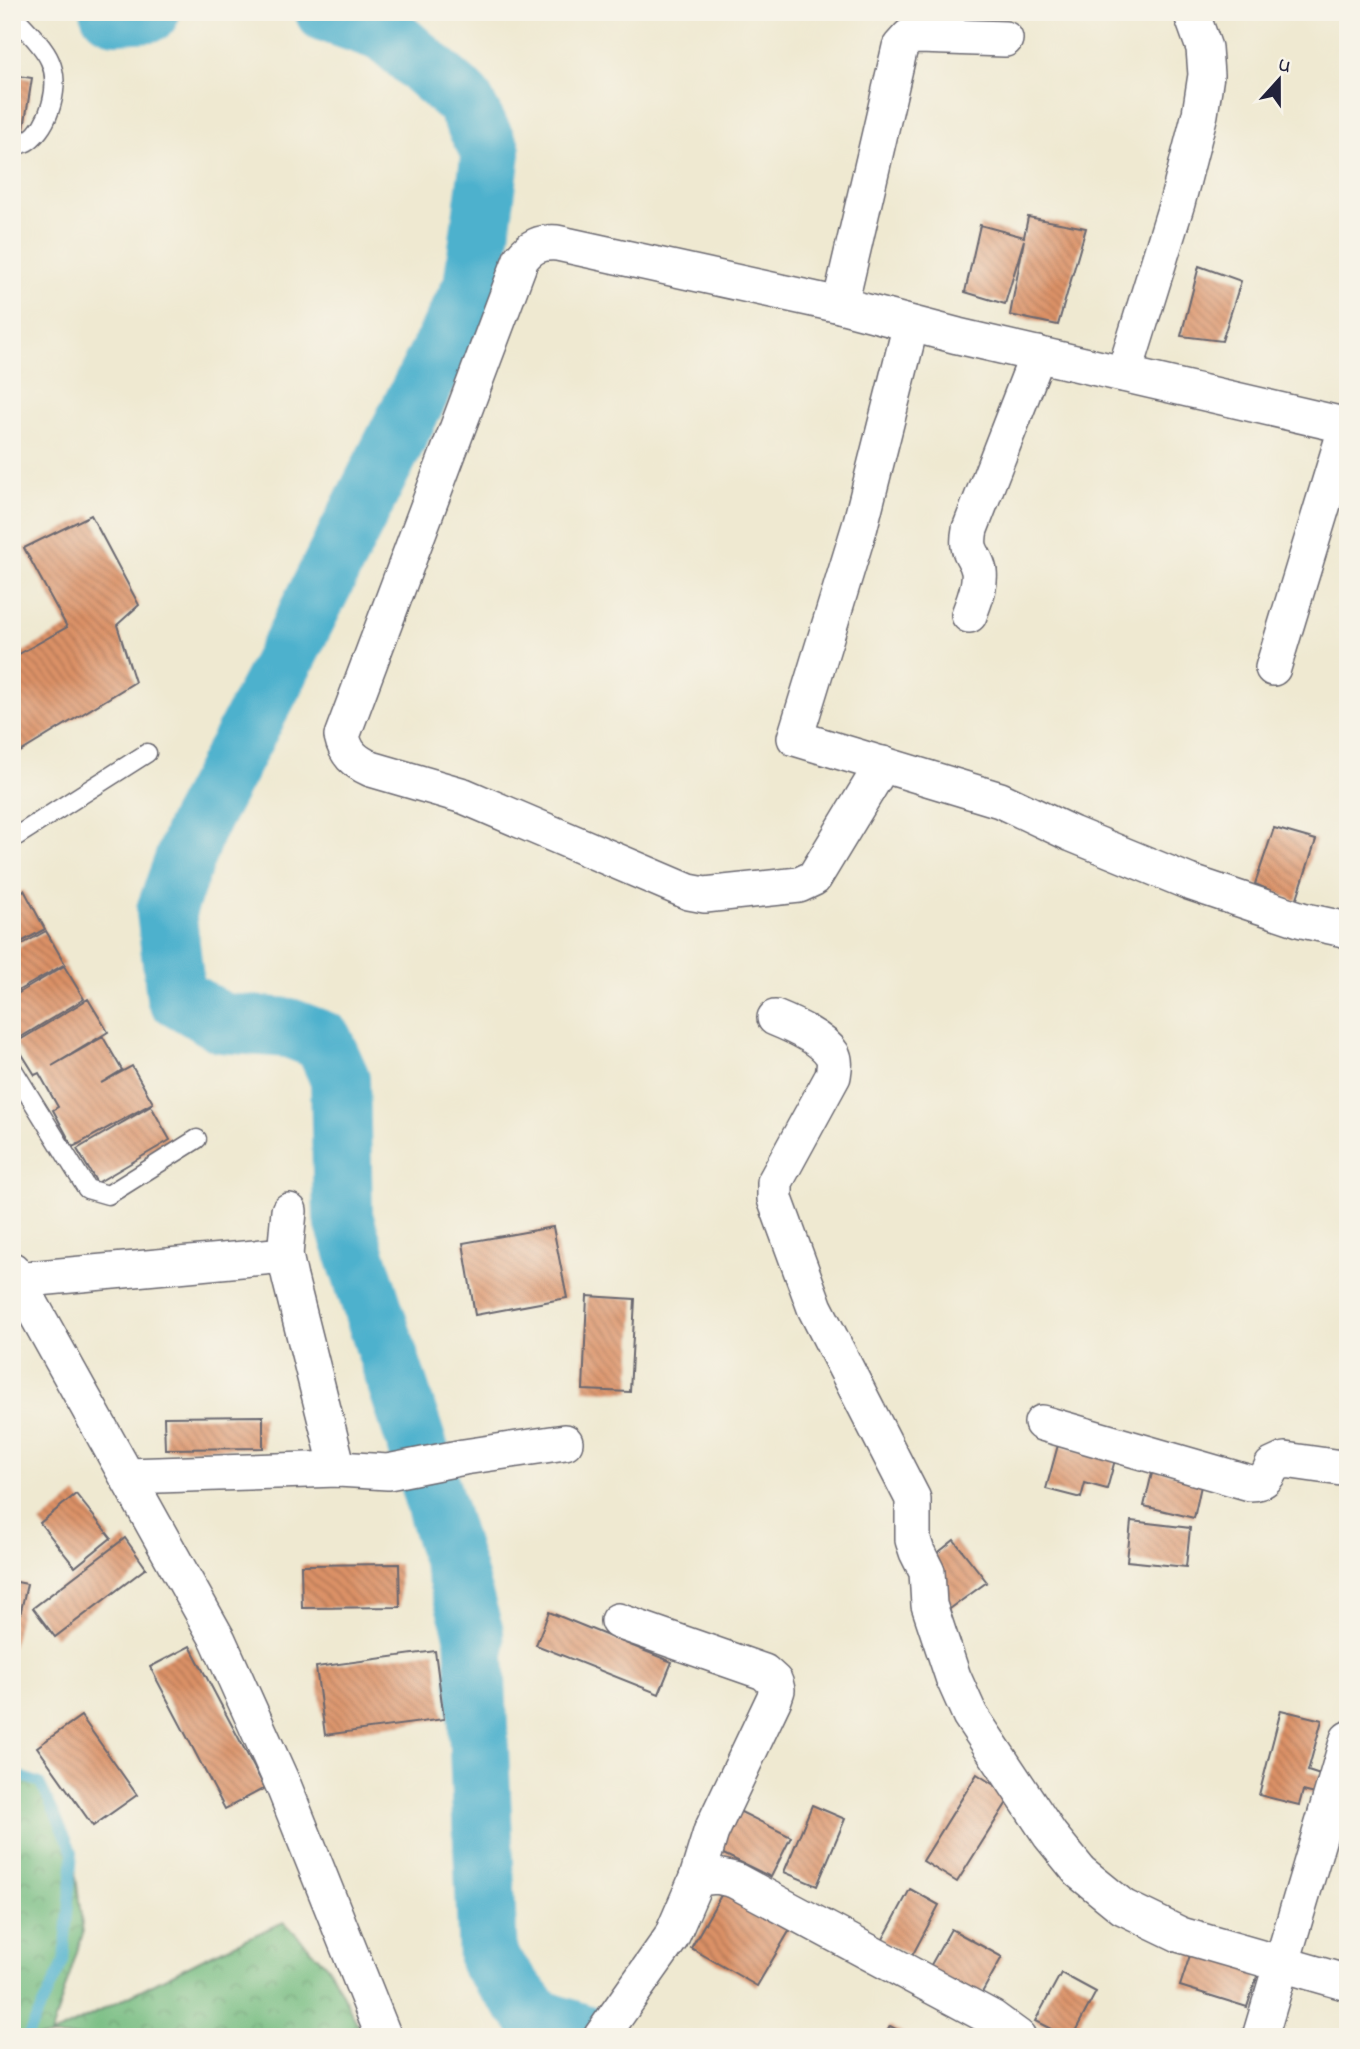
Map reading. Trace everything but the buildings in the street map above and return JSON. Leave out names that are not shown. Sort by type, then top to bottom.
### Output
[{"type":"street","points":[[1124,374],[1177,204],[1200,114],[1206,75],[1204,48],[1191,12]]},
{"type":"street","points":[[840,305],[900,47],[909,37],[919,36],[1005,39]]},
{"type":"street","points":[[883,764],[814,878],[799,885],[705,895],[689,892],[464,796],[356,762],[345,750],[342,736],[521,259],[529,249],[537,244],[557,243],[840,305],[1038,355],[1347,426],[1273,668]]},
{"type":"street","points":[[911,324],[860,526],[795,738],[1000,800],[1072,834],[1236,900],[1302,920],[1348,930]]},
{"type":"street","points":[[969,615],[980,582],[979,568],[971,556],[968,543],[971,529],[1038,355]]},
{"type":"street","points":[[775,1018],[798,1028],[825,1047],[832,1054],[835,1063],[833,1076],[775,1182],[775,1199],[815,1308],[913,1499],[914,1540],[928,1572],[932,1614],[953,1677],[970,1715],[1027,1803],[1080,1872],[1124,1907],[1181,1935],[1348,1983]]},
{"type":"street","points":[[289,1211],[285,1255],[338,1469]]},
{"type":"street","points":[[285,1255],[15,1275],[218,1640],[284,1787],[384,2037]]},
{"type":"street","points":[[1042,1423],[1250,1483],[1259,1483],[1265,1479],[1272,1466],[1285,1460],[1348,1469]]},
{"type":"street","points":[[128,1476],[338,1469],[388,1472],[565,1442]]},
{"type":"street","points":[[601,2037],[671,1938],[697,1878],[711,1832],[777,1690],[775,1682],[764,1672],[618,1621]]},
{"type":"street","points":[[1260,2037],[1348,1739]]},
{"type":"street","points":[[697,1878],[717,1876],[734,1880],[992,2018],[1018,2037]]},
{"type":"lane","points":[[12,14],[50,59],[55,79],[51,106],[41,127],[27,142],[12,146]]},
{"type":"lane","points":[[12,839],[147,753]]},
{"type":"lane","points":[[12,1068],[87,1189],[101,1195],[108,1195],[197,1139]]},
{"type":"green space","points":[[12,1773],[40,1783],[73,1852],[83,1933],[50,2036],[208,1956],[284,1922],[329,1968],[364,2037],[12,2037]]},
{"type":"waterway","points":[[110,12],[150,12]]},
{"type":"waterway","points":[[325,12],[386,33],[463,100],[491,152],[473,286],[278,673],[195,830],[166,911],[176,996],[222,1023],[289,1028],[323,1041],[340,1079],[343,1217],[425,1469],[474,1633],[488,1959],[536,2018],[592,2037]]},
{"type":"waterway","points":[[12,1773],[40,1783],[73,1852],[64,1961],[27,2037]]}]
